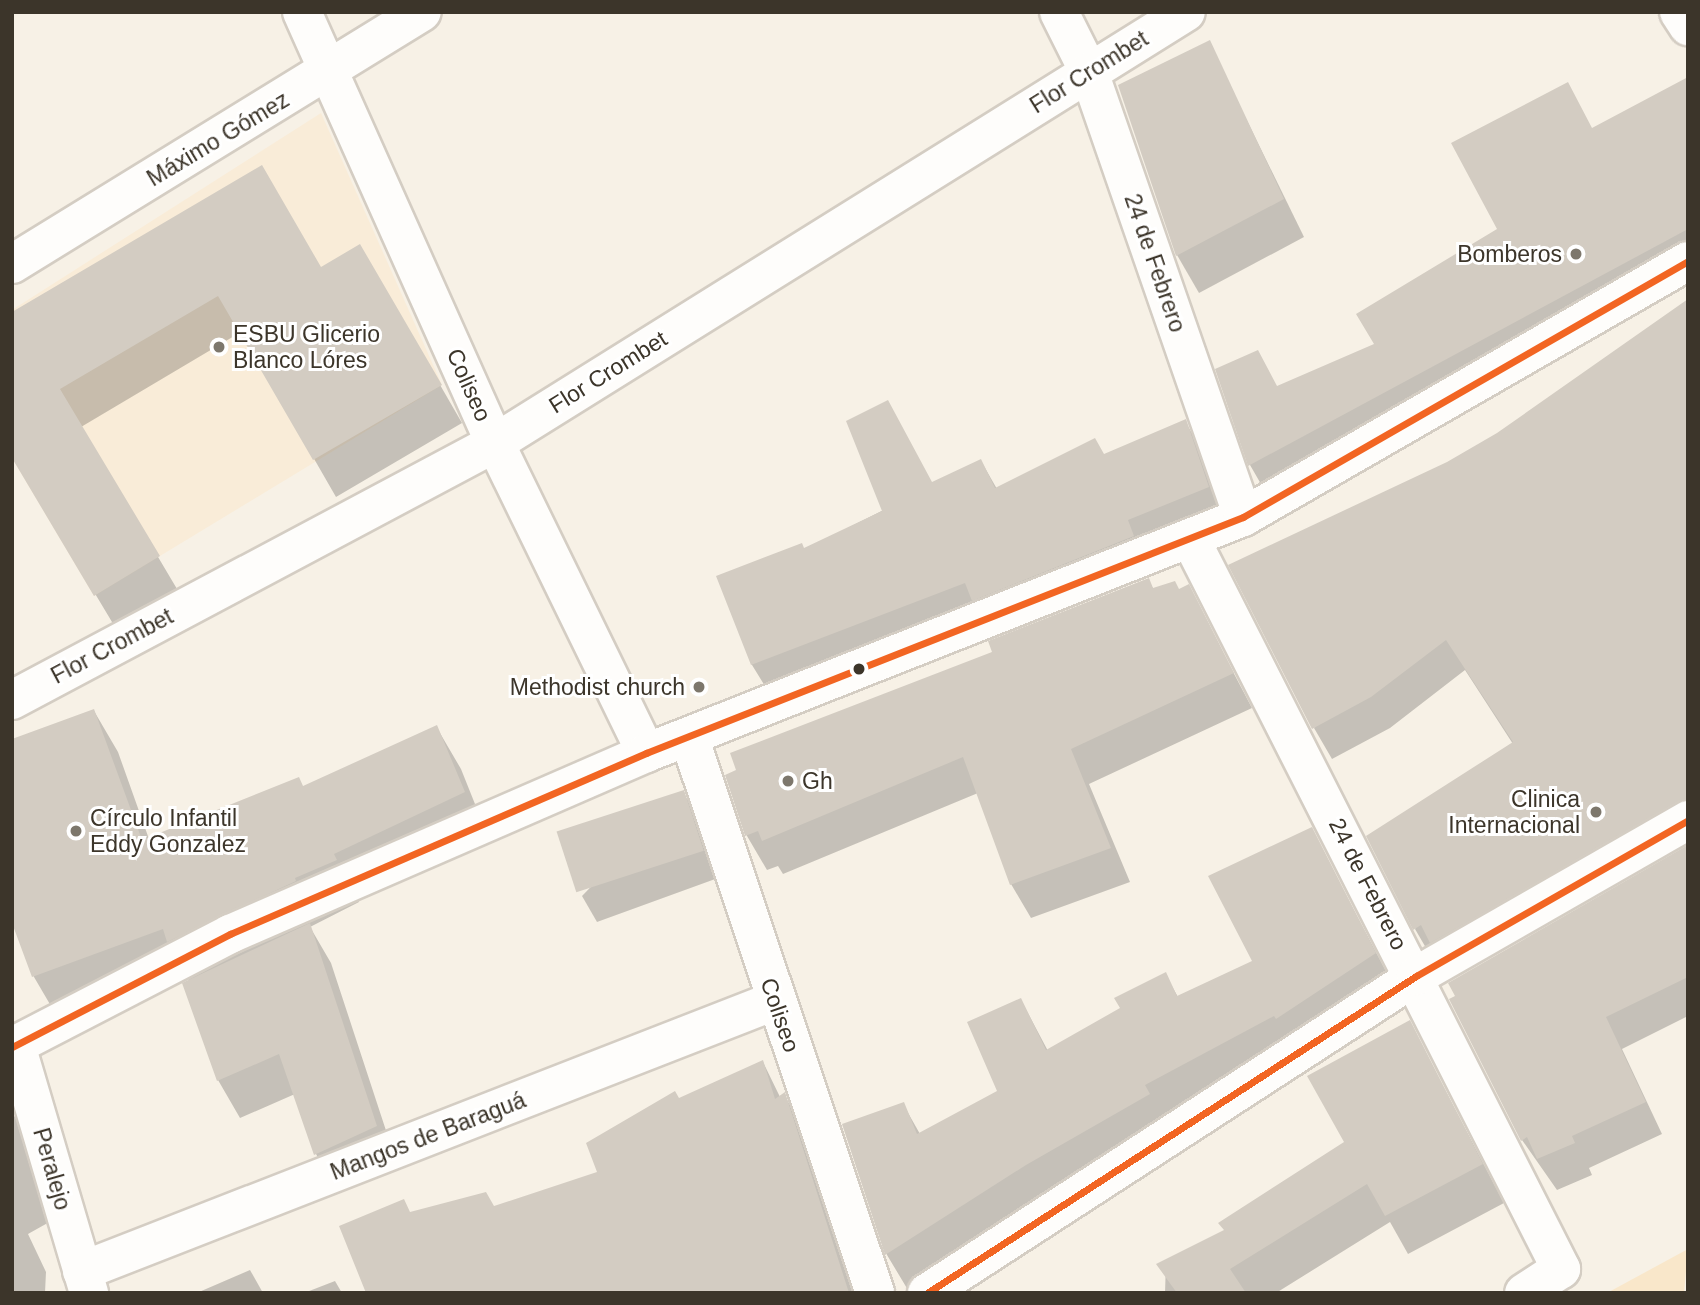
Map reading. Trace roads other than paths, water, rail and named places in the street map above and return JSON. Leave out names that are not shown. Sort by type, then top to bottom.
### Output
[{"type":"street","name":"Coliseo","points":[[302,12],[331,70],[495,443],[646,753]]},
{"type":"street","name":"Máximo Gómez","points":[[12,264],[422,12]]},
{"type":"street","name":"24 de Febrero","points":[[1059,12],[1089,72],[1243,517]]},
{"type":"street","name":"Flor Crombet","points":[[12,699],[495,443],[1186,12]]},
{"type":"street","points":[[1679,12],[1688,26]]},
{"type":"street","points":[[14,1046],[230,934],[646,753],[1243,517],[1688,261]]},
{"type":"street","name":"24 de Febrero","points":[[1190,538],[1416,976],[1561,1269],[1524,1293]]},
{"type":"street","name":"Coliseo","points":[[689,737],[774,1001],[875,1293]]},
{"type":"street","points":[[927,1293],[1416,976],[1688,820]]},
{"type":"street","name":"Mangos de Baraguá","points":[[86,1282],[774,1001]]},
{"type":"street","name":"Peralejo","points":[[14,1046],[86,1282]]},
{"type":"place","name":"Bomberos","points":[[1576,254]]},
{"type":"place","name":"ESBU Glicerio Blanco Lóres","points":[[219,347]]},
{"type":"place","name":"Methodist church","points":[[699,687]]},
{"type":"place","name":"Gh","points":[[788,781]]},
{"type":"place","name":"Clinica Internacional","points":[[1596,812]]},
{"type":"place","name":"Círculo Infantil Eddy Gonzalez","points":[[76,831]]}]
